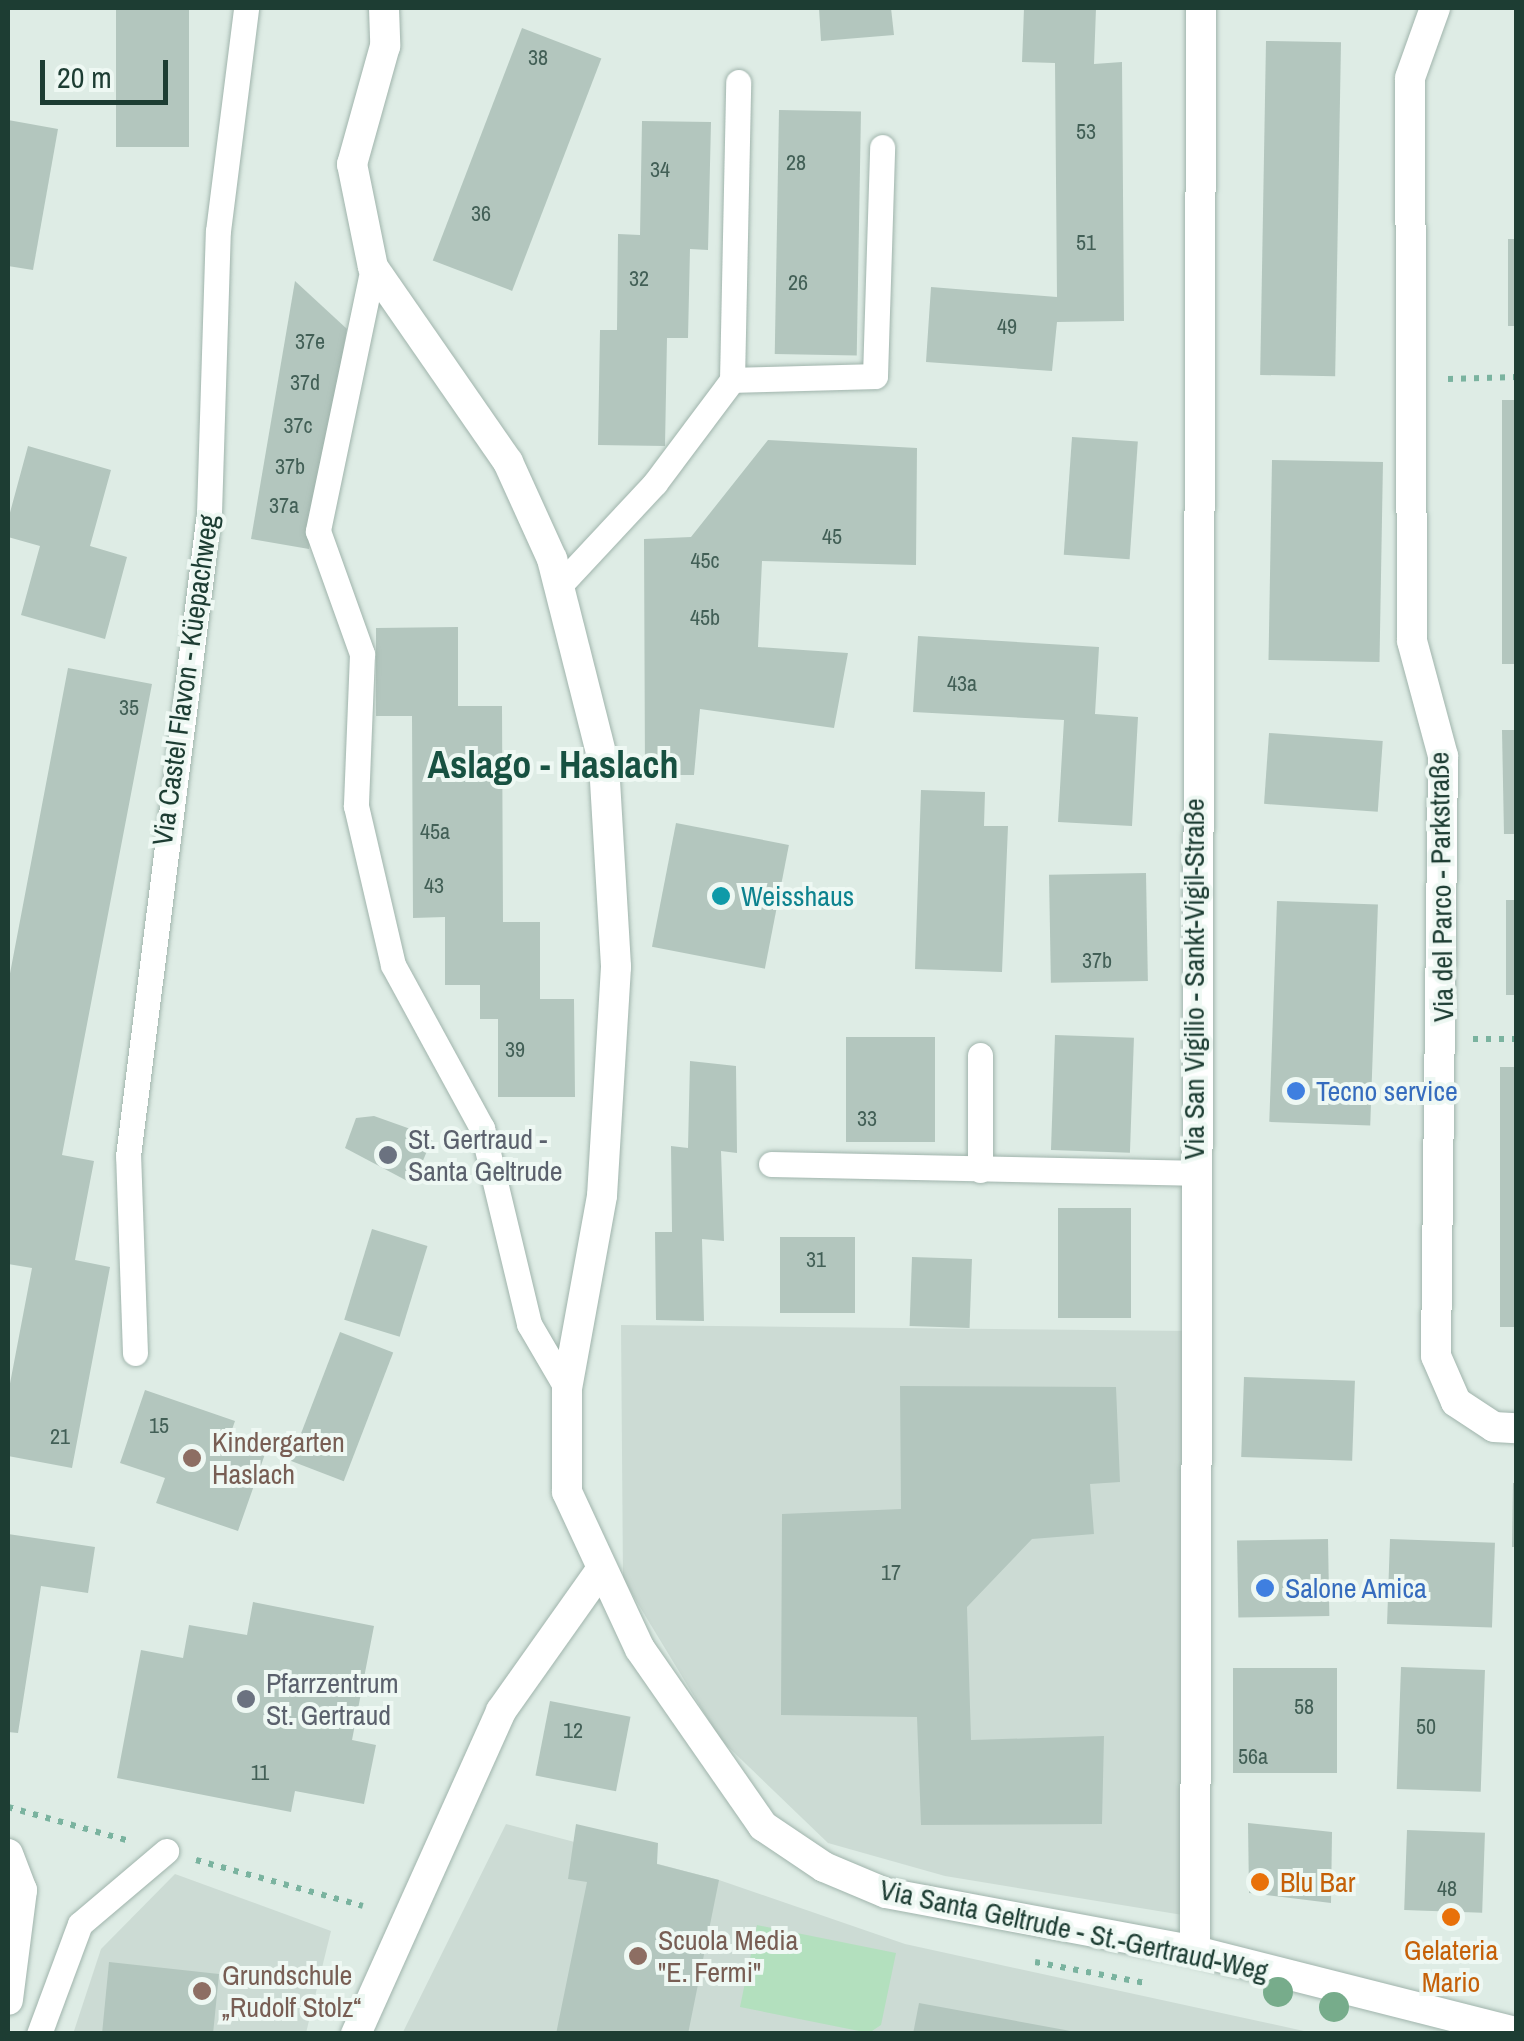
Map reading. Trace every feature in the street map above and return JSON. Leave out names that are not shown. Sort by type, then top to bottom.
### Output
[{"type":"street","points":[[356,2034],[501,1710],[598,1574],[566,1492],[567,1389],[602,1196],[616,967],[604,764],[559,586],[508,462],[372,267],[352,164],[385,46],[384,8]]},
{"type":"street","name":"Via San Vigilio - Sankt-Vigil-Straße","points":[[1195,1951],[1192,1173],[1201,8]]},
{"type":"street","name":"Via del Parco - Parkstraße","points":[[1436,8],[1410,78],[1412,640],[1444,756],[1436,1356],[1456,1402],[1494,1427],[1516,1428]]},
{"type":"street","name":"Via Santa Geltrude - St.-Gertraud-Weg","points":[[598,1574],[700,1746],[763,1826],[824,1867],[886,1894],[1195,1951],[1509,2032]]},
{"type":"street","points":[[8,1854],[22,1890],[8,2000]]},
{"type":"lane","name":"Via Castel Flavon - Küepachweg","points":[[135,1352],[128,1156],[209,513],[218,231],[246,8]]},
{"type":"lane","points":[[559,586],[654,483],[732,380],[738,82]]},
{"type":"lane","points":[[732,380],[875,376],[882,148]]},
{"type":"lane","points":[[372,267],[318,532],[362,654],[359,822],[393,965],[482,1128],[529,1324],[567,1389]]},
{"type":"lane","points":[[980,1055],[980,1170]]},
{"type":"lane","points":[[770,1164],[1192,1173]]},
{"type":"lane","points":[[39,2034],[80,1924],[166,1851]]},
{"type":"path","points":[[1410,380],[1516,377]]},
{"type":"shaded area","points":[[621,1325],[1193,1331],[1195,1917],[945,1876],[828,1843],[720,1739],[623,1579]]},
{"type":"shaded area","points":[[506,1824],[719,1880],[905,1944],[1313,2033],[402,2034]]},
{"type":"shaded area","name":"Grundschule „Rudolf Stolz“","points":[[175,1874],[331,1931],[306,2033],[73,2034],[101,1949]]},
{"type":"green space","points":[[757,1925],[896,1953],[881,2025],[869,2033],[740,2007]]},
{"type":"building","points":[[116,8],[189,8],[189,147],[116,147]]},
{"type":"building","points":[[819,8],[891,8],[894,35],[821,41]]},
{"type":"building","points":[[1024,8],[1096,8],[1094,64],[1122,62],[1124,321],[1057,322],[1052,371],[926,362],[931,287],[1057,297],[1055,63],[1022,62]]},
{"type":"building","points":[[522,28],[601,58],[512,291],[433,260]]},
{"type":"building","points":[[1266,41],[1341,42],[1335,376],[1260,375]]},
{"type":"building","points":[[779,110],[861,111],[857,355],[775,354]]},
{"type":"building","points":[[8,120],[58,129],[33,270],[8,266]]},
{"type":"building","points":[[642,121],[711,122],[708,250],[690,249],[688,338],[667,338],[665,446],[598,445],[600,330],[617,330],[618,234],[640,235]]},
{"type":"building","points":[[1508,239],[1516,239],[1516,326],[1508,326]]},
{"type":"building","points":[[295,281],[347,329],[309,549],[251,539]]},
{"type":"building","points":[[1502,400],[1516,400],[1516,664],[1502,664]]},
{"type":"building","points":[[1072,437],[1138,442],[1130,559],[1064,555]]},
{"type":"building","points":[[768,440],[917,448],[916,565],[762,561],[758,647],[848,653],[834,728],[700,709],[694,775],[645,775],[644,539],[691,537]]},
{"type":"building","points":[[28,446],[111,470],[90,546],[127,557],[105,639],[21,615],[40,546],[8,537],[8,520]]},
{"type":"building","points":[[1272,460],[1383,462],[1379,662],[1269,660]]},
{"type":"building","points":[[458,627],[458,706],[502,706],[503,922],[540,922],[540,999],[574,999],[575,1097],[498,1097],[498,1019],[480,1019],[480,985],[445,985],[445,917],[413,918],[412,716],[376,716],[376,628]]},
{"type":"building","points":[[918,636],[1099,647],[1095,714],[1138,717],[1132,826],[1058,822],[1064,720],[913,712]]},
{"type":"building","points":[[68,668],[152,684],[62,1155],[94,1161],[75,1260],[110,1267],[72,1468],[8,1456],[8,1394],[32,1268],[8,1264],[8,984]]},
{"type":"building","points":[[1502,730],[1516,730],[1516,834],[1504,834]]},
{"type":"building","points":[[1269,733],[1383,741],[1378,812],[1264,804]]},
{"type":"building","points":[[921,790],[985,792],[984,826],[1008,826],[1002,972],[915,969]]},
{"type":"building","name":"Weisshaus","points":[[676,823],[789,845],[765,969],[652,947]]},
{"type":"building","points":[[1146,873],[1148,981],[1051,983],[1049,875]]},
{"type":"building","points":[[1506,900],[1516,900],[1516,995],[1506,995]]},
{"type":"building","points":[[1277,901],[1378,905],[1370,1125],[1269,1122]]},
{"type":"building","points":[[1055,1035],[1134,1038],[1130,1153],[1051,1150]]},
{"type":"building","points":[[846,1037],[935,1037],[935,1142],[846,1142]]},
{"type":"building","points":[[690,1061],[736,1066],[737,1153],[721,1151],[724,1241],[702,1239],[704,1321],[656,1320],[655,1232],[672,1232],[671,1146],[688,1148]]},
{"type":"building","points":[[1500,1067],[1516,1067],[1516,1327],[1500,1327]]},
{"type":"building","name":"St. Gertraud - Santa Geltrude","points":[[374,1116],[433,1137],[413,1184],[345,1148],[356,1118]]},
{"type":"building","points":[[1058,1208],[1131,1208],[1131,1318],[1058,1318]]},
{"type":"building","points":[[372,1229],[427,1246],[400,1337],[344,1320]]},
{"type":"building","points":[[780,1237],[855,1237],[855,1313],[780,1313]]},
{"type":"building","points":[[912,1257],[972,1259],[970,1328],[910,1326]]},
{"type":"building","points":[[340,1332],[393,1352],[344,1481],[291,1461]]},
{"type":"building","points":[[1244,1377],[1355,1381],[1352,1461],[1241,1457]]},
{"type":"building","points":[[900,1386],[1116,1387],[1120,1482],[1090,1484],[1094,1534],[1032,1539],[967,1607],[971,1740],[1104,1736],[1102,1824],[921,1825],[917,1717],[781,1715],[782,1514],[901,1509]]},
{"type":"building","name":"Kindergarten Haslach","points":[[145,1390],[235,1421],[228,1441],[265,1454],[238,1531],[156,1503],[165,1478],[120,1463]]},
{"type":"building","points":[[1516,1483],[1516,1547],[1512,1547]]},
{"type":"building","points":[[8,1534],[95,1547],[88,1593],[41,1586],[18,1733],[8,1732]]},
{"type":"building","points":[[1328,1539],[1329,1616],[1238,1618],[1237,1541]]},
{"type":"building","points":[[1390,1539],[1495,1543],[1492,1628],[1387,1624]]},
{"type":"building","name":"Pfarrzentrum St. Gertraud","points":[[253,1602],[374,1626],[352,1740],[376,1745],[364,1804],[295,1791],[291,1812],[117,1778],[141,1650],[183,1658],[189,1625],[247,1635]]},
{"type":"building","points":[[1401,1667],[1485,1670],[1481,1792],[1397,1789]]},
{"type":"building","points":[[1233,1668],[1337,1668],[1337,1773],[1233,1773]]},
{"type":"building","points":[[550,1701],[630,1717],[616,1791],[535,1776]]},
{"type":"building","points":[[1248,1823],[1332,1832],[1331,1903],[1249,1893]]},
{"type":"building","name":"Scuola Media \"E. Fermi\"","points":[[576,1824],[658,1843],[657,1864],[719,1880],[688,2034],[556,2034],[587,1882],[568,1879]]},
{"type":"building","points":[[1407,1830],[1485,1833],[1482,1913],[1404,1910]]},
{"type":"building","points":[[109,1962],[219,1974],[213,2034],[102,2034]]},
{"type":"building","points":[[919,2003],[1076,2032],[1076,2034],[913,2034]]},
{"type":"place","name":"Weisshaus","points":[[721,896]]},
{"type":"place","name":"Tecno service","points":[[1296,1091]]},
{"type":"place","name":"St. Gertraud - Santa Geltrude","points":[[388,1155]]},
{"type":"place","name":"Kindergarten Haslach","points":[[192,1458]]},
{"type":"place","name":"Salone Amica","points":[[1265,1588]]},
{"type":"place","name":"Pfarrzentrum St. Gertraud","points":[[246,1699]]},
{"type":"place","name":"Blu Bar","points":[[1260,1882]]},
{"type":"place","name":"Gelateria Mario","points":[[1451,1917]]},
{"type":"place","name":"Scuola Media \"E. Fermi\"","points":[[638,1956]]},
{"type":"place","name":"Grundschule „Rudolf Stolz“","points":[[202,1991]]},
{"type":"district","name":"Aslago - Haslach","points":[[553,765]]}]
